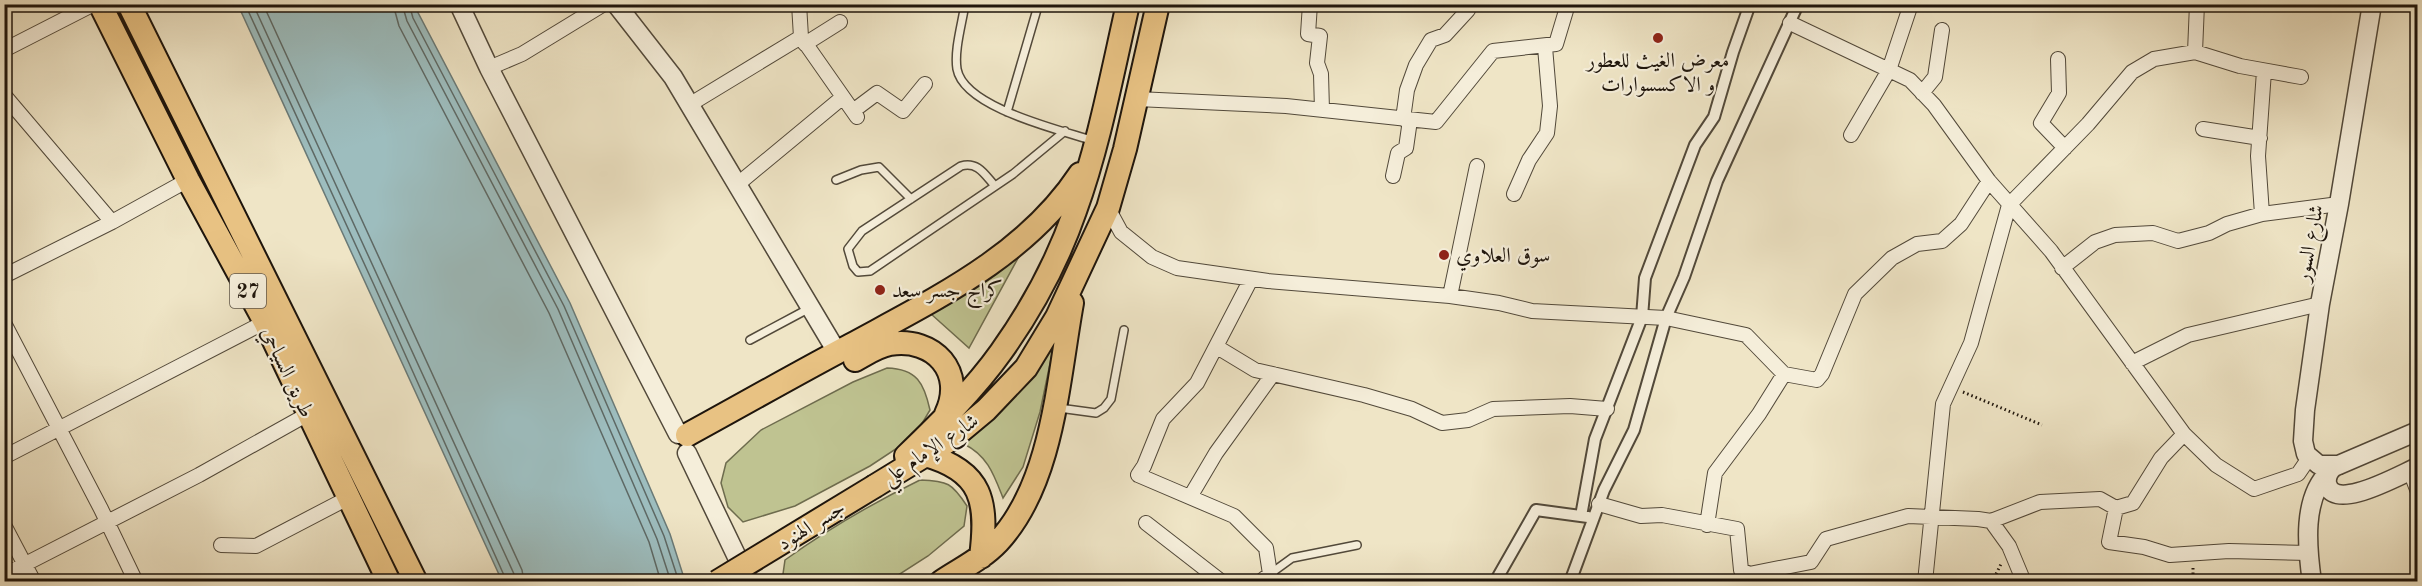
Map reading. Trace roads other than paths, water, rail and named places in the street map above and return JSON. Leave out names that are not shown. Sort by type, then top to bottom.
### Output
[{"type":"main road","name":"طريق السياحي","points":[[100,4],[188,180],[265,322],[389,582]]},
{"type":"main road","name":"طريق السياحي","points":[[129,4],[416,582]]},
{"type":"main road","name":"شارع الإمام علي","points":[[875,486],[944,419],[1001,353],[1031,303],[1075,213],[1095,147],[1128,4]]},
{"type":"main road","name":"شارع الإمام علي","points":[[875,486],[950,440],[986,410],[1026,368],[1057,317],[1076,281],[1108,208],[1125,149],[1158,4]]},
{"type":"main road","points":[[686,442],[837,352],[965,283],[1051,213],[1068,193],[1095,147],[1125,149]]},
{"type":"main road","points":[[941,582],[981,557],[997,543],[1016,518],[1039,474],[1054,407],[1076,281]]},
{"type":"main road","points":[[686,442],[880,346],[890,344],[919,345],[933,352],[943,362],[951,374],[953,383],[951,401],[944,419]]},
{"type":"main road","points":[[925,455],[945,460],[963,472],[976,488],[984,508],[985,529],[981,557]]},
{"type":"main road","name":"جسر الهنود","points":[[717,582],[875,486]]},
{"type":"street","points":[[4,50],[94,4]]},
{"type":"street","points":[[459,4],[489,68],[686,442],[749,582]]},
{"type":"street","points":[[489,68],[522,54],[604,4]]},
{"type":"street","points":[[616,4],[673,77],[837,352]]},
{"type":"street","points":[[800,4],[803,41],[855,114],[877,93],[903,111],[925,84]]},
{"type":"street","points":[[1310,4],[1308,34],[1320,36],[1317,63],[1321,74],[1322,110]]},
{"type":"street","points":[[1137,99],[1322,110],[1436,122],[1493,51],[1556,44],[1568,4]]},
{"type":"street","points":[[1581,516],[1595,439],[1642,317],[1646,278],[1695,145],[1714,117],[1750,4]]},
{"type":"street","points":[[1570,582],[1604,490],[1634,430],[1665,318],[1684,278],[1717,181],[1798,4]]},
{"type":"street","points":[[1851,135],[1889,70],[1911,4]]},
{"type":"street","points":[[2195,52],[2197,4]]},
{"type":"street","name":"شارع السور","points":[[2310,458],[2303,441],[2305,411],[2320,304],[2372,4]]},
{"type":"street","points":[[1393,176],[1398,153],[1406,148],[1407,90],[1416,65],[1431,40],[1445,35],[1468,10]]},
{"type":"street","points":[[689,105],[840,22]]},
{"type":"street","points":[[1790,23],[1910,81],[1934,105],[1989,181],[2051,251],[2061,268],[2106,324],[2184,434],[2216,465],[2253,489],[2298,474],[2310,458],[2319,465],[2335,467]]},
{"type":"street","points":[[1922,93],[1935,76],[1942,30]]},
{"type":"street","points":[[1514,194],[1529,160],[1547,133],[1550,106],[1545,47]]},
{"type":"street","points":[[1925,582],[1943,404],[1971,343],[2009,205],[2088,124],[2132,72],[2154,59],[2195,52],[2264,71],[2301,77]]},
{"type":"street","points":[[2058,59],[2059,93],[2041,123],[2065,148]]},
{"type":"street","points":[[2262,214],[2260,138],[2264,71]]},
{"type":"street","points":[[4,95],[112,222]]},
{"type":"street","points":[[738,184],[843,97]]},
{"type":"street","points":[[2203,129],[2260,138]]},
{"type":"street","points":[[1450,296],[1477,166]]},
{"type":"street","points":[[4,276],[112,222],[188,180]]},
{"type":"street","points":[[1108,208],[1121,232],[1152,257],[1177,268],[1251,279],[1450,296],[1532,310],[1665,318],[1746,335],[1784,374],[1817,380],[1822,374],[1855,294],[1892,258],[1917,244],[1942,241],[1961,224],[1989,181]]},
{"type":"street","points":[[2061,268],[2095,242],[2115,235],[2153,233],[2178,241],[2209,233],[2227,224],[2262,214],[2339,204]]},
{"type":"street","points":[[1251,279],[1197,383],[1163,418],[1138,476],[1234,516],[1266,548],[1265,578]]},
{"type":"street","points":[[2132,363],[2188,334],[2320,304]]},
{"type":"street","points":[[4,457],[265,322]]},
{"type":"street","points":[[4,323],[108,522],[136,582]]},
{"type":"street","points":[[1217,347],[1255,370],[1364,395],[1412,409],[1442,423],[1468,420],[1493,409],[1570,406],[1607,409]]},
{"type":"street","points":[[1190,497],[1216,453],[1273,374]]},
{"type":"street","points":[[1707,525],[1715,473],[1759,414],[1784,374]]},
{"type":"street","points":[[4,575],[200,475],[308,414]]},
{"type":"street","points":[[2312,582],[2309,553],[2312,501],[2318,483],[2335,467],[2418,430]]},
{"type":"street","points":[[1495,582],[1536,510],[1581,516],[1596,511],[1641,516],[1662,515],[1737,530],[1741,570],[1749,574],[1812,562],[1826,539],[1908,516],[1991,521],[2040,502],[2100,499],[2116,508],[2133,503],[2161,458],[2184,434]]},
{"type":"street","points":[[2335,467],[2326,481],[2334,494],[2345,497],[2353,495],[2414,469],[2418,492]]},
{"type":"street","points":[[221,545],[256,546],[348,498]]},
{"type":"street","points":[[2116,508],[2109,542],[2144,547],[2170,555],[2229,551],[2309,553]]},
{"type":"street","points":[[1991,521],[2009,546],[2025,582]]},
{"type":"street","points":[[1146,523],[1222,582]]},
{"type":"street","points":[[4,525],[34,582]]},
{"type":"lane","points":[[965,4],[957,69],[962,82],[975,94],[1007,112],[1065,131],[1095,147]]},
{"type":"lane","points":[[1007,112],[1038,6]]},
{"type":"lane","points":[[995,186],[977,166],[968,164],[862,231],[848,249],[853,266],[858,272],[870,271],[995,186],[1065,131]]},
{"type":"lane","points":[[836,180],[861,170],[879,167],[911,199]]},
{"type":"lane","points":[[750,340],[811,307]]},
{"type":"lane","points":[[1054,407],[1096,414],[1104,408],[1111,399],[1124,330]]},
{"type":"lane","points":[[1265,578],[1292,558],[1357,545]]},
{"type":"water","points":[[238,5],[414,5],[570,303],[670,534],[685,581],[502,581]]},
{"type":"place","name":"معرض الغيث للعطور و الاكسسوارات","points":[[1658,38]]},
{"type":"place","name":"سوق العلاوي","points":[[1444,255]]},
{"type":"place","name":"كراج جسر سعد","points":[[880,290]]}]
